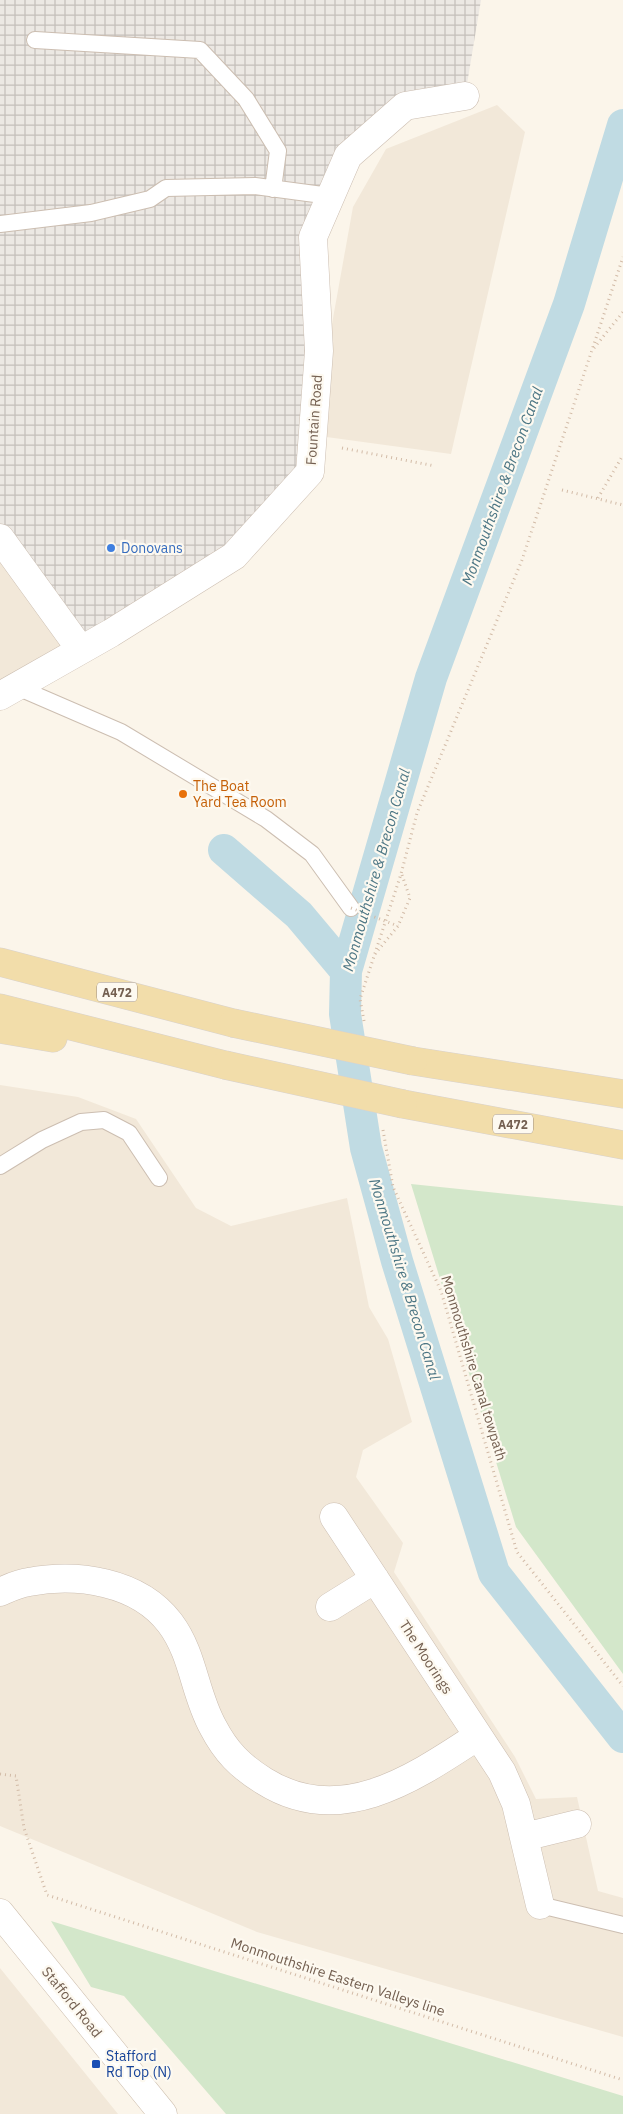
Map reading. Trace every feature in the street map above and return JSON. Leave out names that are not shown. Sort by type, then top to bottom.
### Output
[{"type":"main road","points":[[0,944],[74,980]]},
{"type":"main road","name":"A472","points":[[0,962],[233,1023],[413,1061],[623,1094]]},
{"type":"main road","name":"A472","points":[[0,1008],[225,1065],[403,1104],[623,1145]]},
{"type":"main road","points":[[0,1029],[225,1065]]},
{"type":"street","name":"Fountain Road","points":[[8,692],[81,650],[234,556],[310,472],[319,351],[313,237],[330,196],[348,156],[405,106],[466,96]]},
{"type":"street","points":[[0,538],[81,650]]},
{"type":"street","name":"The Moorings","points":[[334,1517],[502,1772],[516,1804],[540,1905]]},
{"type":"street","points":[[0,1592],[27,1582],[66,1578],[94,1580],[119,1587],[149,1603],[169,1622],[186,1650],[201,1703],[225,1748],[243,1768],[272,1786],[299,1798],[328,1800],[359,1798],[390,1788],[424,1772],[478,1736]]},
{"type":"street","points":[[330,1607],[375,1579]]},
{"type":"street","points":[[524,1837],[577,1824]]},
{"type":"street","name":"Stafford Road","points":[[0,1912],[162,2114]]},
{"type":"lane","points":[[35,40],[200,50],[246,99],[278,151],[273,189]]},
{"type":"lane","points":[[0,224],[91,213],[150,199],[166,188],[255,186],[330,196]]},
{"type":"lane","points":[[8,692],[121,732],[266,819],[312,854],[351,908]]},
{"type":"lane","points":[[0,1166],[42,1140],[81,1122],[104,1120],[128,1133],[159,1178]]},
{"type":"lane","points":[[540,1905],[623,1925]]},
{"type":"path","points":[[365,1028],[360,999],[401,874],[418,813],[522,560],[623,257]]},
{"type":"path","points":[[592,351],[623,312]]},
{"type":"path","points":[[312,442],[435,466]]},
{"type":"path","points":[[598,498],[623,455]]},
{"type":"path","points":[[562,490],[623,505]]},
{"type":"path","points":[[374,955],[398,926],[410,898],[401,874]]},
{"type":"path","points":[[351,908],[398,926]]},
{"type":"path","name":"Monmouthshire Canal towpath","points":[[382,1127],[394,1187],[441,1291],[517,1552],[623,1686]]},
{"type":"path","name":"Monmouthshire Eastern Valleys line","points":[[0,1774],[16,1776],[24,1828],[47,1896],[623,2080]]},
{"type":"shaded area","points":[[0,0],[481,0],[465,96],[405,106],[348,156],[313,237],[310,472],[234,556],[81,650],[0,538]]},
{"type":"shaded area","points":[[497,105],[525,132],[451,454],[312,435],[353,207],[386,149]]},
{"type":"shaded area","points":[[0,538],[81,650],[0,696]]},
{"type":"shaded area","points":[[0,1085],[78,1097],[136,1119],[196,1208],[231,1226],[347,1198],[369,1307],[388,1339],[412,1422],[363,1450],[356,1477],[403,1543],[394,1572],[515,1757],[536,1799],[577,1797],[598,1891],[623,1898],[623,2037],[257,1932],[0,1826]]},
{"type":"shaded area","points":[[0,1968],[118,2114],[0,2114]]},
{"type":"green space","points":[[411,1184],[623,1206],[623,1674],[516,1527]]},
{"type":"green space","points":[[51,1921],[623,2096],[623,2114],[226,2114],[124,1996],[91,1987]]},
{"type":"waterway","name":"Monmouthshire & Brecon Canal","points":[[623,125],[569,304],[431,678],[346,971],[345,1014],[366,1148],[397,1261],[494,1573],[623,1737]]},
{"type":"waterway","points":[[224,850],[299,915],[346,971]]},
{"type":"place","name":"Donovans","points":[[111,548]]},
{"type":"place","name":"The Boat Yard Tea Room","points":[[183,794]]},
{"type":"place","name":"Stafford Rd Top (N)","points":[[96,2064]]}]
